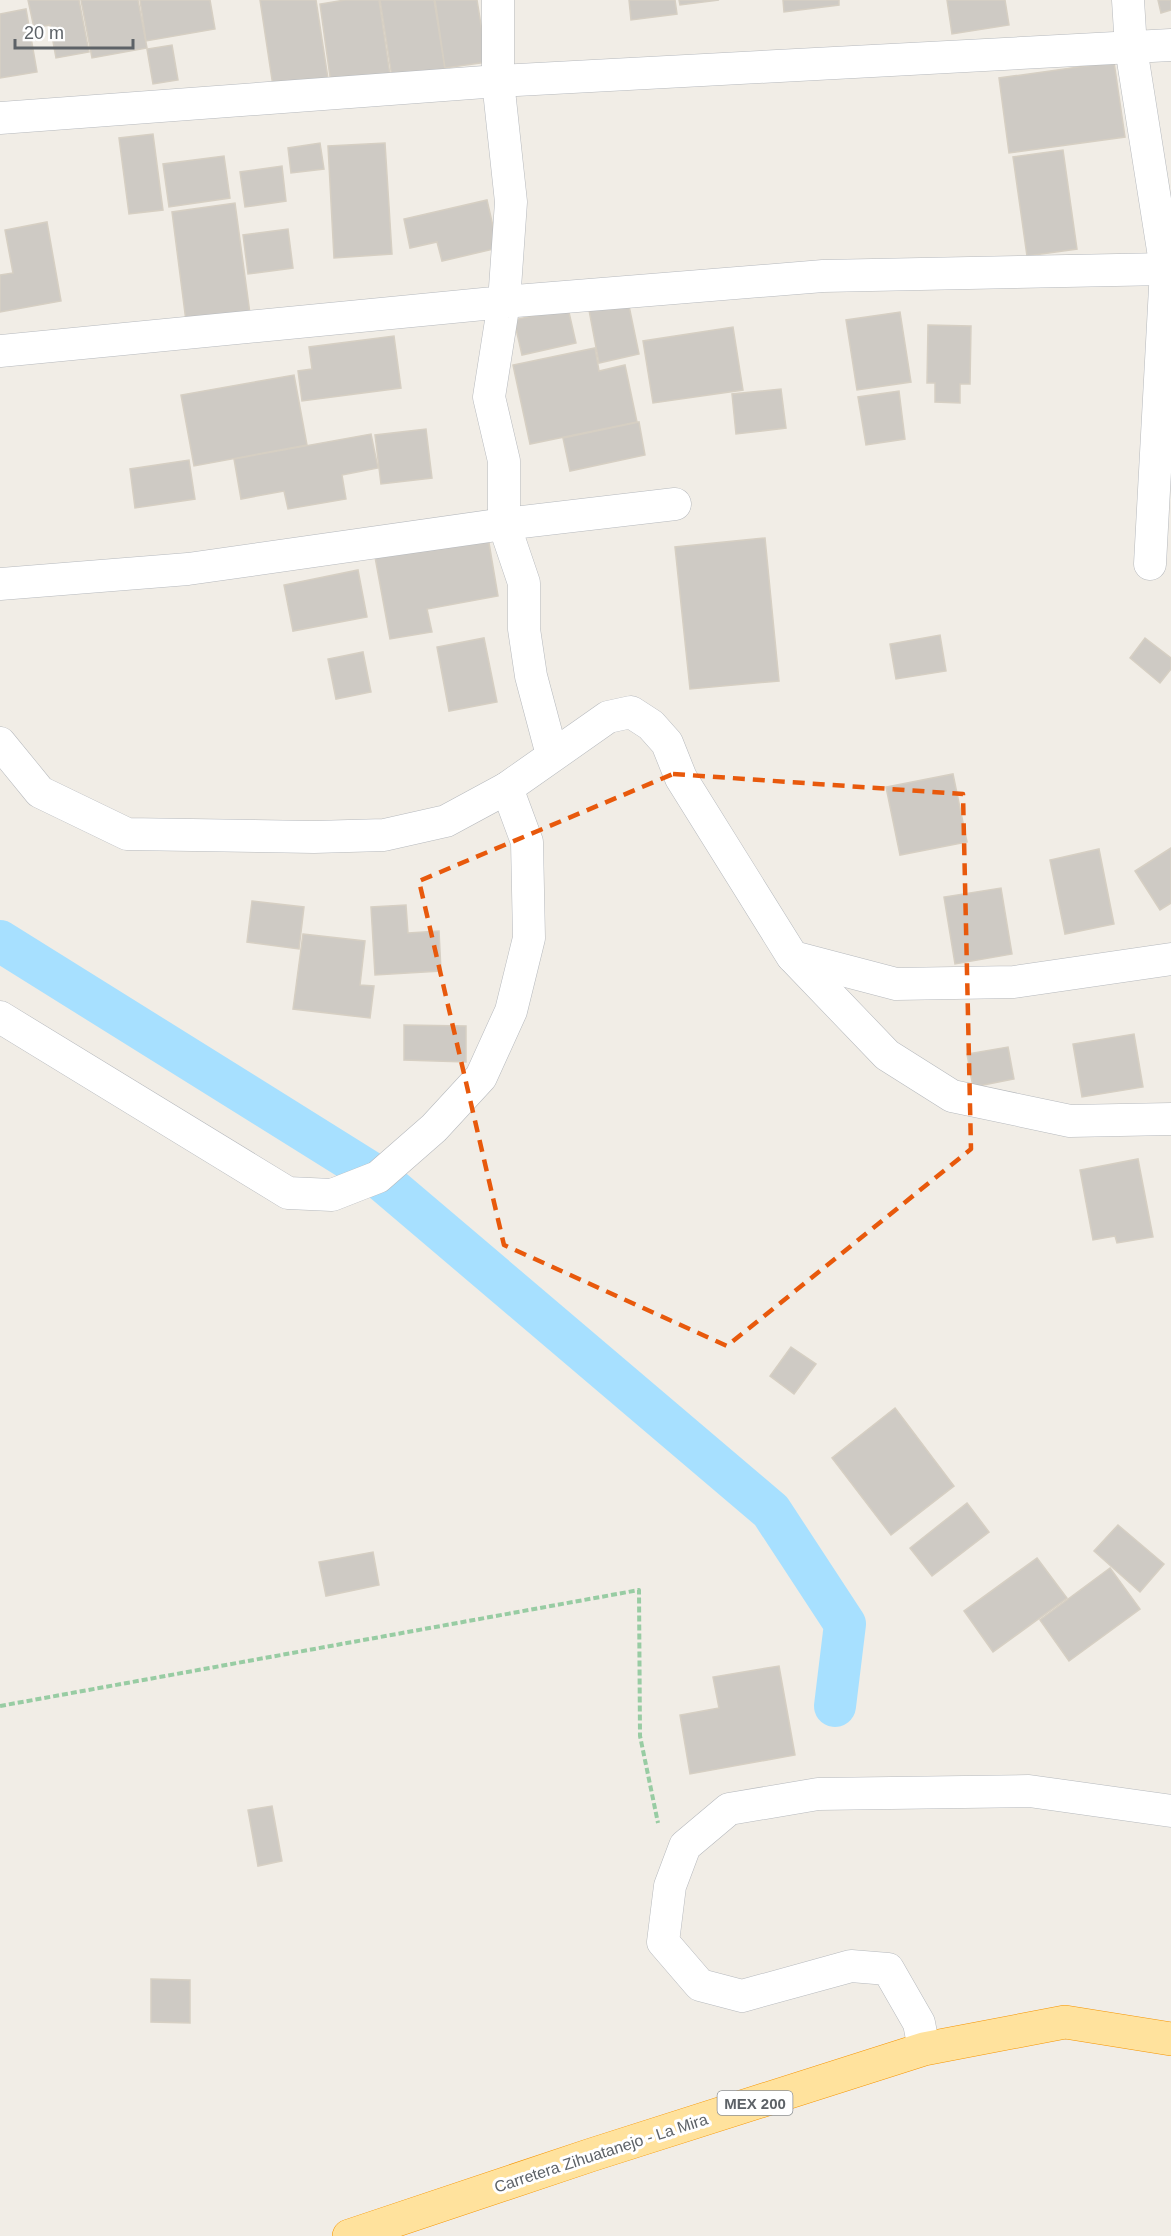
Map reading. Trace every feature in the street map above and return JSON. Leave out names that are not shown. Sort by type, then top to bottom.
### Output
[{"type":"highway","name":"Carretera Zihuatanejo - La Mira","points":[[349,2236],[591,2155],[924,2049],[1065,2022],[1171,2039]]},
{"type":"street","points":[[498,0],[498,81],[511,202],[504,302],[489,397],[504,461],[504,524],[524,583],[524,629],[531,676],[552,755]]},
{"type":"street","points":[[1128,0],[1131,48],[1166,269],[1150,564]]},
{"type":"street","points":[[0,117],[498,81],[1171,45]]},
{"type":"street","points":[[0,351],[504,302],[823,276],[1166,269]]},
{"type":"street","points":[[0,584],[188,568],[504,524],[675,504]]},
{"type":"street","points":[[0,743],[40,792],[127,834],[314,837],[384,835],[446,821],[507,788],[608,717],[631,712],[651,725],[668,743],[681,778],[792,957],[887,1055],[952,1096],[1070,1121],[1171,1119]]},
{"type":"street","points":[[0,1017],[288,1193],[332,1195],[378,1176],[434,1128],[481,1077],[511,1011],[529,938],[529,926],[527,842],[507,788]]},
{"type":"street","points":[[792,957],[896,984],[1014,982],[1171,959]]},
{"type":"street","points":[[924,2049],[919,2023],[888,1969],[851,1966],[742,1996],[700,1985],[663,1942],[670,1886],[685,1846],[729,1809],[818,1794],[1029,1791],[1171,1811]]},
{"type":"path","points":[[0,1706],[639,1590],[640,1736],[659,1828]]},
{"type":"highlighted area","points":[[673,774],[963,794],[971,1149],[727,1346],[504,1245],[419,881]]},
{"type":"building","points":[[28,0],[79,0],[89,52],[56,58],[50,25],[34,28]]},
{"type":"building","points":[[81,0],[138,0],[147,48],[92,58]]},
{"type":"building","points":[[140,0],[210,0],[215,29],[146,41]]},
{"type":"building","points":[[260,0],[316,0],[329,85],[274,93]]},
{"type":"building","points":[[345,0],[379,0],[390,75],[331,84],[320,4]]},
{"type":"building","points":[[380,0],[434,0],[445,69],[392,77]]},
{"type":"building","points":[[435,0],[477,0],[487,62],[445,68]]},
{"type":"building","points":[[629,0],[675,0],[677,14],[631,20]]},
{"type":"building","points":[[679,0],[719,0],[680,5]]},
{"type":"building","points":[[783,0],[839,0],[839,5],[784,12]]},
{"type":"building","points":[[947,0],[1005,0],[1009,25],[952,34]]},
{"type":"building","points":[[1158,0],[1171,0],[1171,10],[1161,13]]},
{"type":"building","points":[[26,9],[37,72],[0,78],[0,14]]},
{"type":"building","points":[[172,45],[178,80],[153,84],[147,49]]},
{"type":"building","points":[[1114,62],[1125,137],[1009,153],[999,78]]},
{"type":"building","points":[[153,134],[163,210],[129,214],[119,138]]},
{"type":"building","points":[[320,143],[324,169],[291,173],[288,148]]},
{"type":"building","points":[[385,143],[392,254],[334,258],[328,146]]},
{"type":"building","points":[[1063,150],[1077,249],[1027,256],[1013,157]]},
{"type":"building","points":[[224,156],[230,198],[169,207],[163,164]]},
{"type":"building","points":[[282,166],[286,201],[245,207],[240,172]]},
{"type":"building","points":[[487,200],[498,248],[442,261],[437,242],[410,248],[404,219]]},
{"type":"building","points":[[235,203],[251,321],[187,329],[172,212]]},
{"type":"building","points":[[47,222],[61,301],[0,312],[0,275],[13,273],[5,230]]},
{"type":"building","points":[[288,229],[293,268],[248,274],[243,235]]},
{"type":"building","points":[[628,301],[639,354],[599,363],[589,310]]},
{"type":"building","points":[[568,308],[576,343],[522,355],[514,320]]},
{"type":"building","points":[[900,312],[911,382],[857,390],[846,320]]},
{"type":"building","points":[[928,325],[971,326],[970,384],[960,384],[960,403],[935,402],[935,383],[927,383]]},
{"type":"building","points":[[733,327],[743,390],[653,403],[643,341]]},
{"type":"building","points":[[394,336],[401,388],[302,401],[298,371],[312,369],[309,347]]},
{"type":"building","points":[[595,348],[599,371],[625,365],[637,422],[530,444],[513,365]]},
{"type":"building","points":[[294,375],[307,445],[194,466],[181,395]]},
{"type":"building","points":[[781,389],[786,428],[736,434],[732,394]]},
{"type":"building","points":[[899,391],[905,439],[866,445],[858,397]]},
{"type":"building","points":[[639,422],[645,455],[570,471],[563,438]]},
{"type":"building","points":[[426,429],[432,478],[381,484],[375,435]]},
{"type":"building","points":[[371,434],[378,468],[342,475],[346,499],[288,509],[284,491],[241,499],[234,459]]},
{"type":"building","points":[[189,460],[195,499],[135,508],[130,469]]},
{"type":"building","points":[[488,537],[498,596],[427,609],[432,632],[390,639],[375,557]]},
{"type":"building","points":[[765,538],[779,681],[690,689],[675,547]]},
{"type":"building","points":[[358,570],[367,617],[293,631],[284,585]]},
{"type":"building","points":[[940,635],[946,671],[896,679],[890,644]]},
{"type":"building","points":[[484,638],[497,702],[449,711],[437,647]]},
{"type":"building","points":[[1145,638],[1171,658],[1171,669],[1160,683],[1130,658]]},
{"type":"building","points":[[363,652],[371,692],[336,699],[328,659]]},
{"type":"building","points":[[953,774],[967,842],[900,855],[886,787]]},
{"type":"building","points":[[1171,848],[1171,903],[1160,910],[1135,871]]},
{"type":"building","points":[[1099,849],[1114,924],[1065,934],[1050,860]]},
{"type":"building","points":[[1001,888],[1012,954],[955,964],[944,897]]},
{"type":"building","points":[[252,901],[304,907],[299,949],[247,942]]},
{"type":"building","points":[[406,905],[408,933],[439,931],[441,971],[375,975],[371,907]]},
{"type":"building","points":[[303,934],[365,941],[360,985],[374,986],[370,1018],[293,1009]]},
{"type":"building","points":[[404,1025],[466,1026],[466,1062],[404,1060]]},
{"type":"building","points":[[1134,1034],[1143,1087],[1082,1097],[1073,1044]]},
{"type":"building","points":[[1008,1047],[1014,1079],[973,1087],[967,1054]]},
{"type":"building","points":[[1138,1159],[1153,1237],[1117,1243],[1115,1236],[1093,1240],[1080,1170]]},
{"type":"building","points":[[791,1347],[816,1364],[794,1394],[770,1376]]},
{"type":"building","points":[[895,1408],[954,1486],[891,1535],[832,1458]]},
{"type":"building","points":[[967,1503],[989,1532],[932,1576],[910,1548]]},
{"type":"building","points":[[1118,1525],[1164,1564],[1140,1592],[1094,1551]]},
{"type":"building","points":[[373,1552],[379,1585],[326,1596],[319,1562]]},
{"type":"building","points":[[1037,1558],[1067,1598],[993,1652],[964,1611]]},
{"type":"building","points":[[1110,1568],[1140,1609],[1069,1661],[1040,1620]]},
{"type":"building","points":[[779,1666],[795,1755],[690,1774],[680,1715],[719,1708],[713,1677]]},
{"type":"building","points":[[272,1806],[282,1861],[258,1866],[248,1810]]},
{"type":"building","points":[[151,1979],[190,1980],[190,2023],[151,2022]]},
{"type":"waterway","points":[[0,941],[378,1177],[771,1511],[845,1624],[835,1706]]}]
